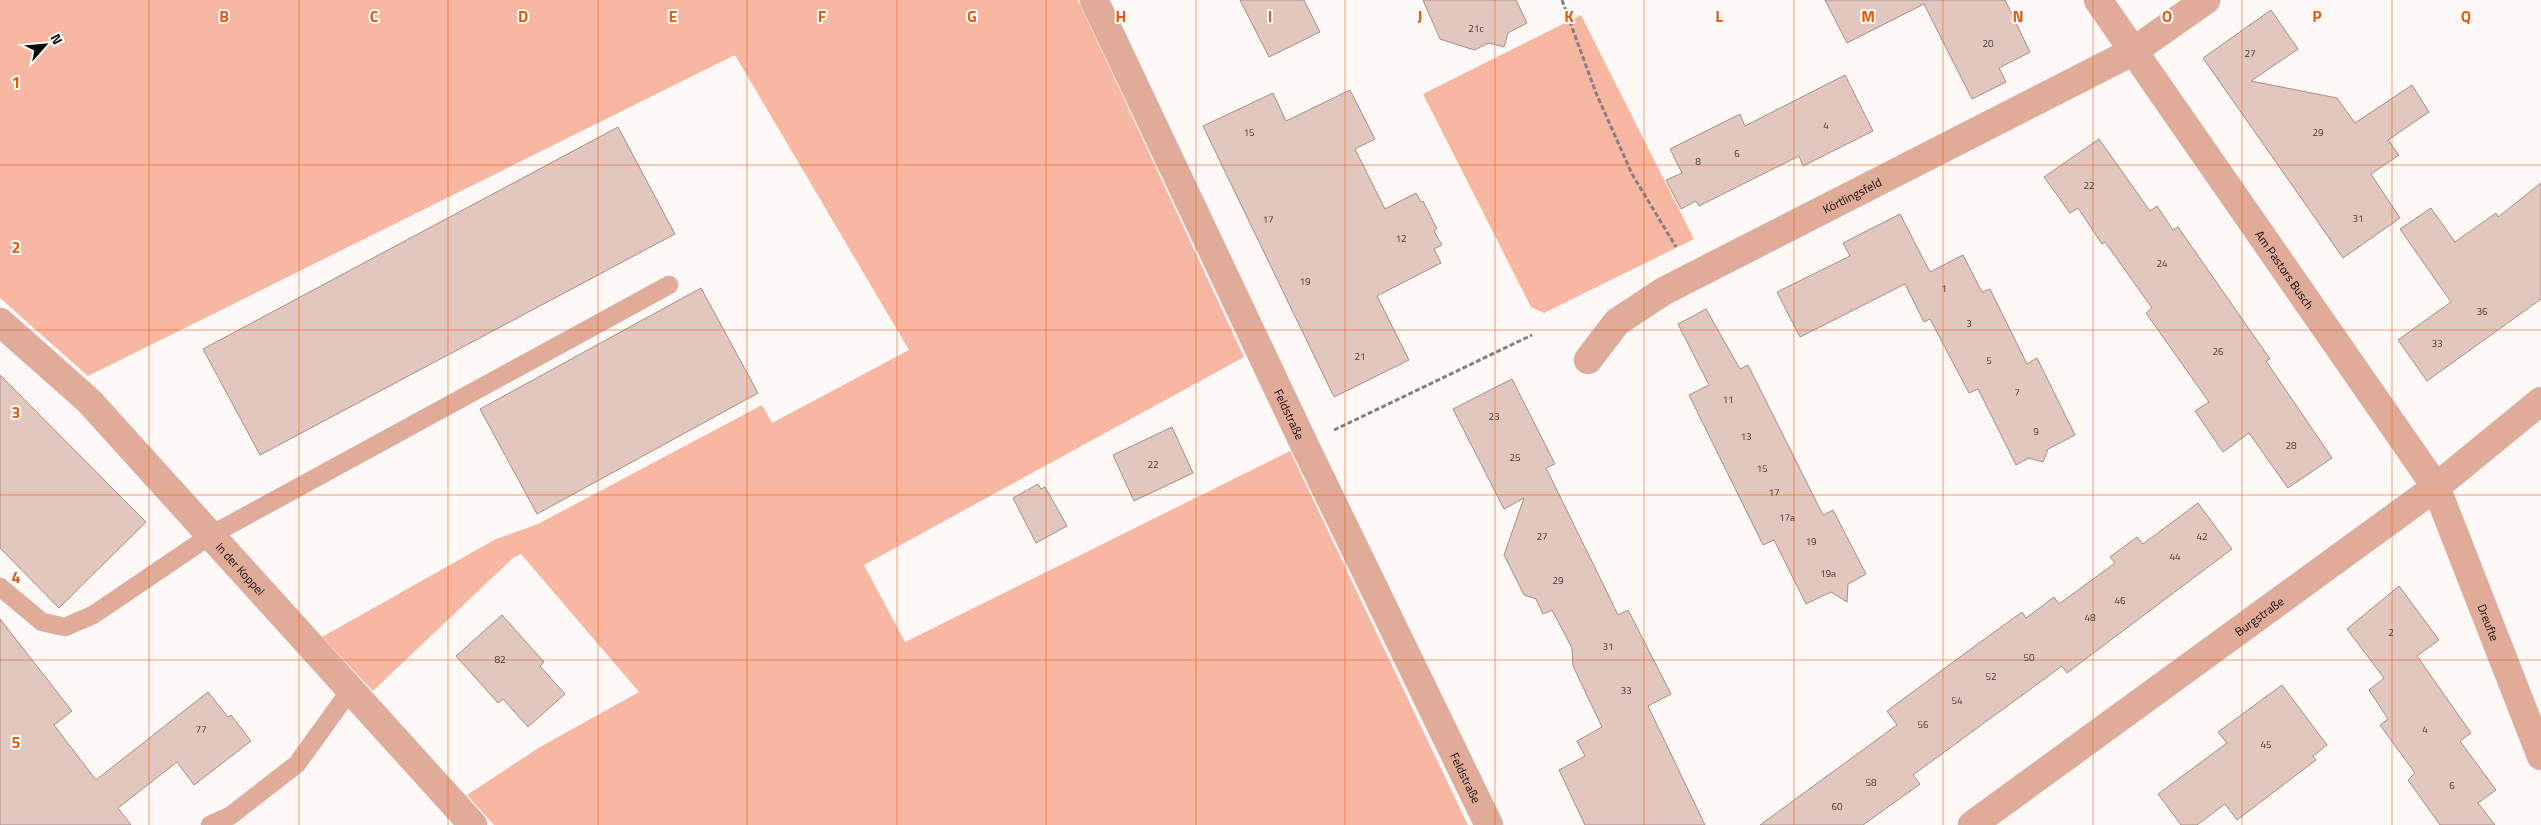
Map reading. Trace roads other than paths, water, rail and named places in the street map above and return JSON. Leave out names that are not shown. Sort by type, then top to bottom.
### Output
[{"type":"street","name":"Feldstraße","points":[[1094,0],[1304,444],[1489,825]]},
{"type":"street","name":"Am Pastors Busch","points":[[2098,0],[2132,52],[2370,389],[2436,487]]},
{"type":"street","points":[[2132,52],[2206,0]]},
{"type":"street","name":"Körtlingsfeld","points":[[1588,360],[1617,322],[1664,291],[2132,52]]},
{"type":"street","name":"In der Koppel","points":[[0,322],[90,401],[474,825]]},
{"type":"street","name":"Burgstraße","points":[[1972,825],[2436,487],[2541,401]]},
{"type":"street","name":"Dreufte","points":[[2436,487],[2541,756]]},
{"type":"lane","points":[[0,587],[42,622],[65,627],[93,615],[211,535],[669,285]]},
{"type":"lane","points":[[210,825],[230,816],[297,764],[351,689]]}]
